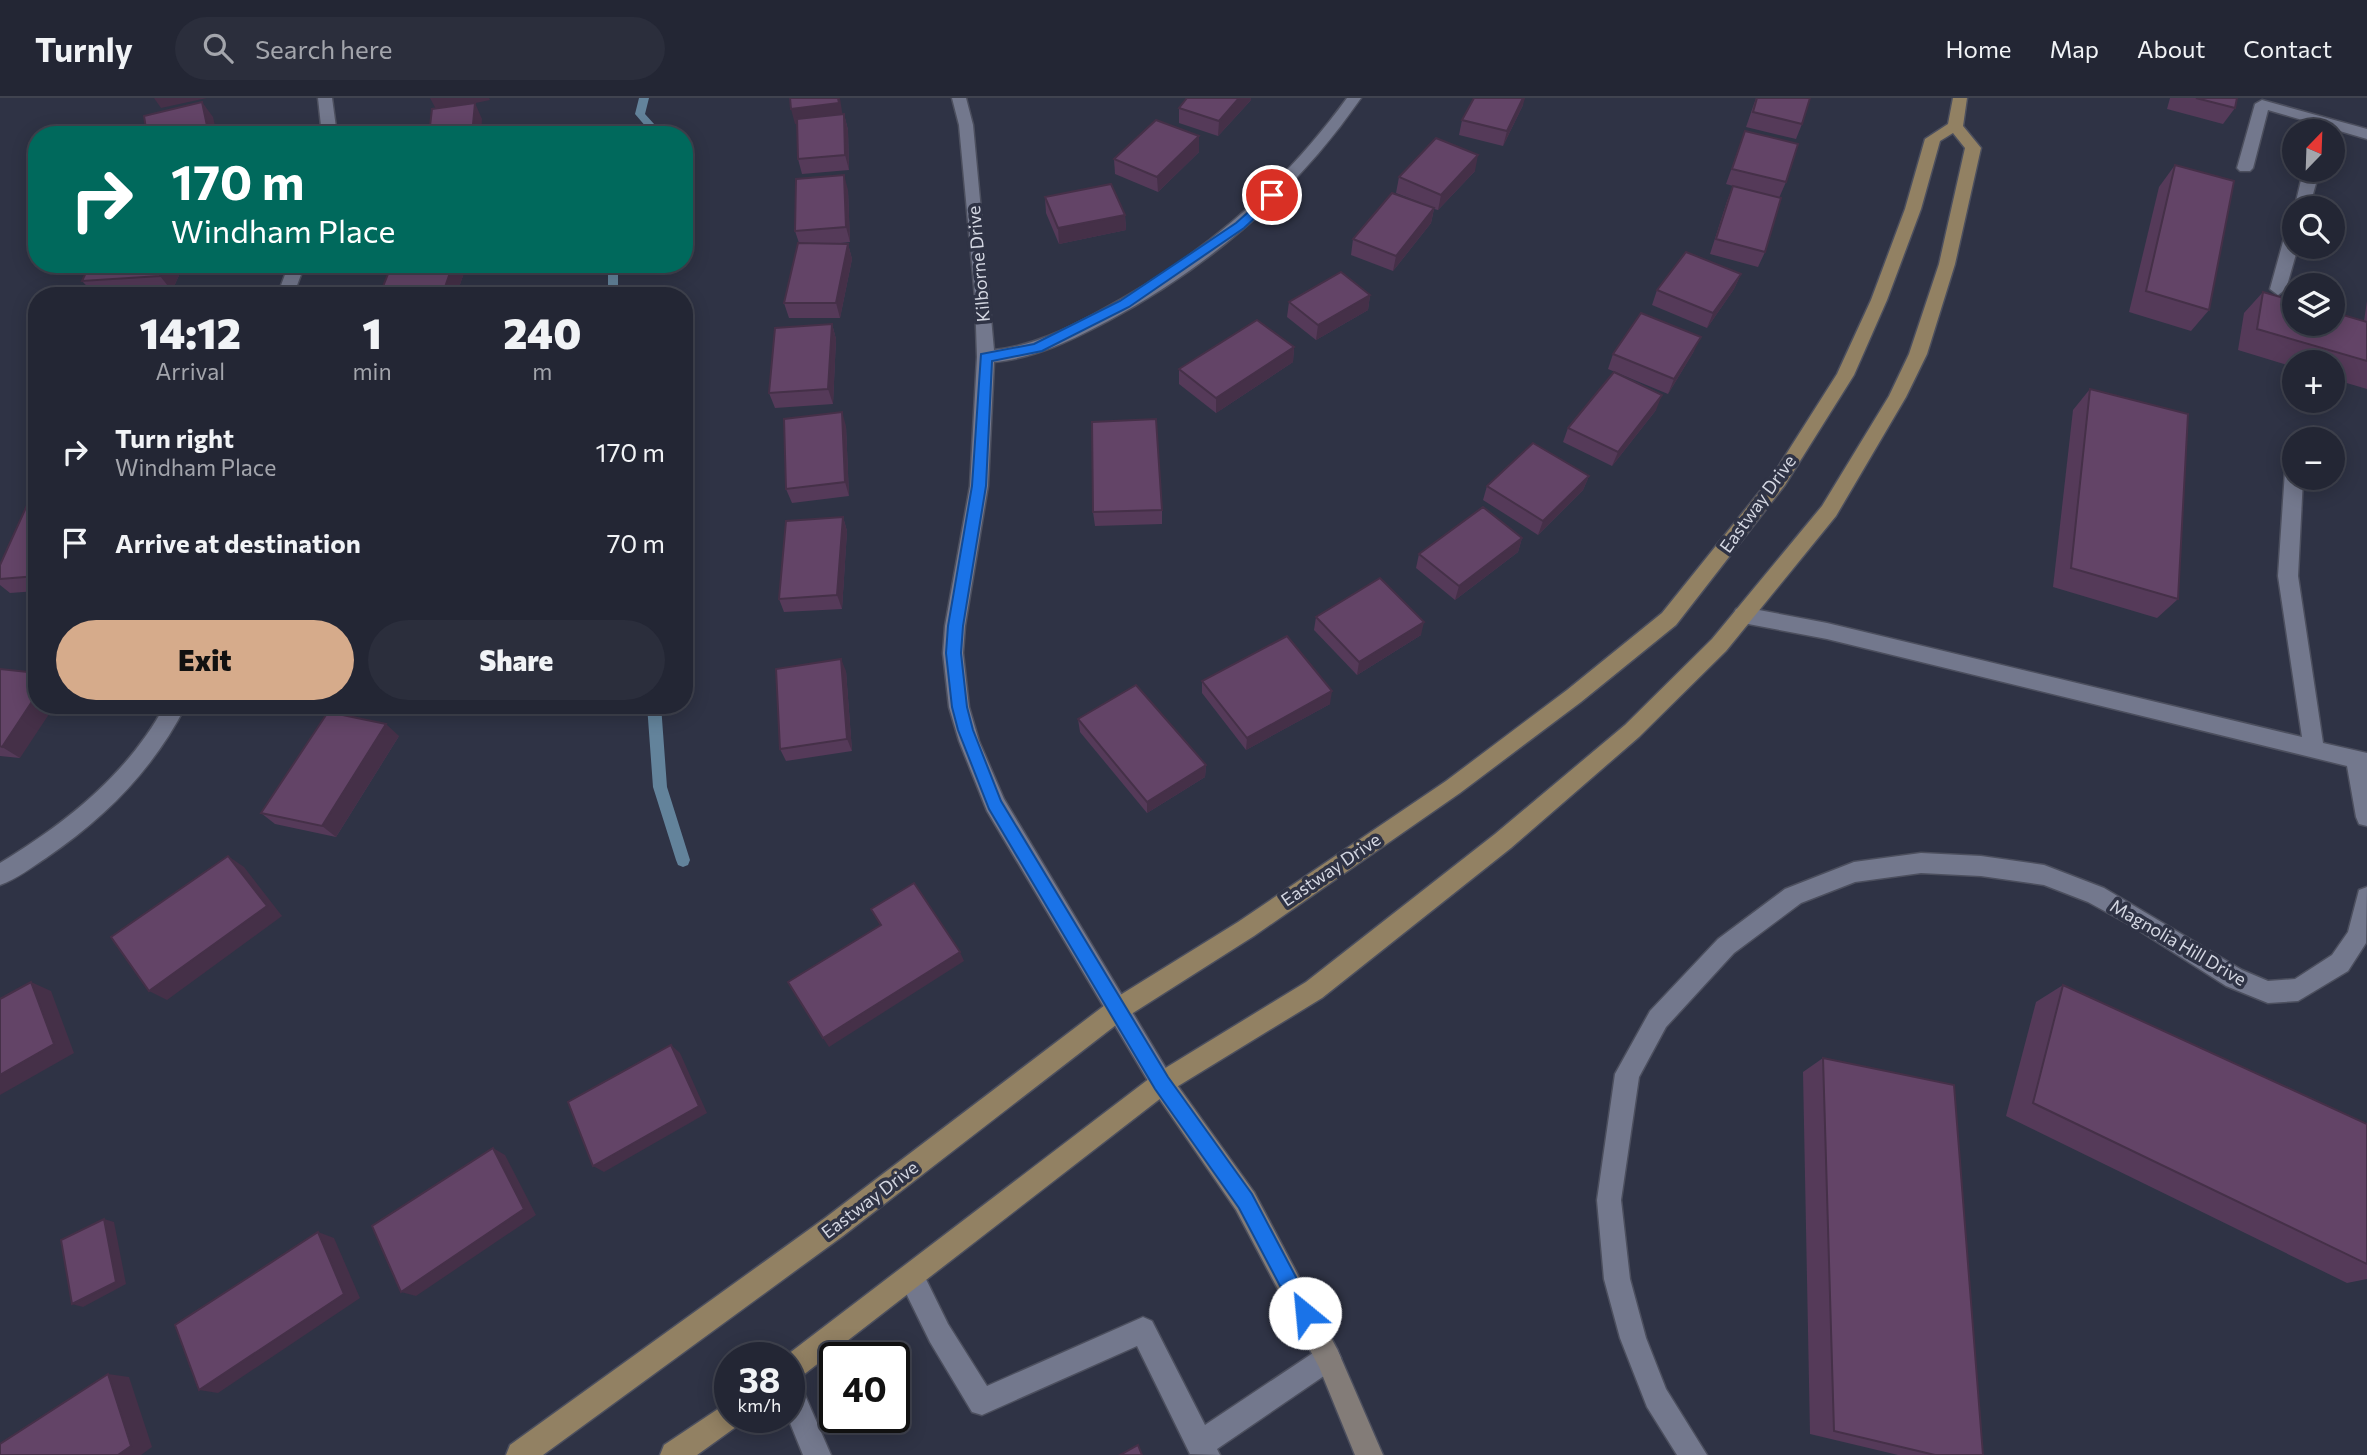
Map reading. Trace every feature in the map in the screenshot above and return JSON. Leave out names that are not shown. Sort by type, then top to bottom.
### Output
[{"type":"main road","points":[[805,1358],[1162,1083],[1314,990],[1503,841],[1632,731],[1719,645],[1829,511],[1897,397],[1917,354],[1947,264],[1973,148],[1955,125],[1960,98]]},
{"type":"main road","name":"Eastway Drive","points":[[520,1455],[834,1227],[1117,1010],[1246,929],[1453,787],[1574,696],[1669,619],[1779,480],[1845,375],[1879,300],[1913,209],[1933,139],[1955,125]]},
{"type":"main road","points":[[674,1455],[714,1426]]},
{"type":"street","points":[[325,98],[329,126]]},
{"type":"street","name":"Kilborne Drive","points":[[959,98],[966,125],[983,297],[986,358],[979,486],[954,639],[960,707],[969,741],[995,804],[1117,1010],[1162,1083],[1245,1201],[1328,1357],[1369,1455]]},
{"type":"street","points":[[986,358],[1037,348],[1067,335],[1124,304],[1183,266],[1240,225],[1286,182],[1340,120],[1354,98]]},
{"type":"street","points":[[2245,168],[2262,104],[2367,134]]},
{"type":"street","points":[[2278,289],[2286,259]]},
{"type":"street","points":[[2293,490],[2288,576],[2314,749]]},
{"type":"street","points":[[1743,615],[1826,631],[2362,760],[2367,817]]},
{"type":"street","points":[[0,875],[43,850],[96,807],[141,759],[170,714]]},
{"type":"street","name":"Magnolia Hill Drive","points":[[1693,1455],[1657,1398],[1633,1338],[1617,1279],[1609,1200],[1627,1074],[1658,1019],[1727,946],[1793,896],[1854,872],[1921,863],[1981,866],[2044,875],[2096,895],[2140,919],[2234,978],[2268,992],[2298,990],[2340,963],[2358,936],[2367,897]]},
{"type":"street","points":[[912,1278],[939,1333],[982,1402],[1143,1330],[1203,1449],[1328,1357]]},
{"type":"street","points":[[805,1426],[817,1455]]},
{"type":"building","points":[[790,98],[838,98],[839,103],[791,109]]},
{"type":"building","points":[[1187,98],[1239,98],[1219,121],[1179,108]]},
{"type":"building","points":[[1474,98],[1523,98],[1507,131],[1462,120]]},
{"type":"building","points":[[1757,98],[1810,98],[1802,124],[1753,112]]},
{"type":"building","points":[[2196,98],[2237,98],[2235,108]]},
{"type":"building","points":[[202,102],[207,126],[146,126],[144,116]]},
{"type":"building","points":[[475,103],[473,126],[430,126],[432,109]]},
{"type":"building","points":[[844,114],[845,155],[798,159],[797,119]]},
{"type":"building","points":[[1156,120],[1199,136],[1157,177],[1114,159]]},
{"type":"building","points":[[1745,131],[1798,144],[1786,182],[1732,169]]},
{"type":"building","points":[[1436,138],[1478,155],[1441,195],[1399,177]]},
{"type":"building","points":[[2175,165],[2234,181],[2209,310],[2146,291]]},
{"type":"building","points":[[844,175],[846,227],[795,231],[796,179]]},
{"type":"building","points":[[1111,184],[1125,215],[1058,228],[1045,197]]},
{"type":"building","points":[[1733,186],[1781,198],[1765,252],[1716,239]]},
{"type":"building","points":[[1392,193],[1434,208],[1396,256],[1353,239]]},
{"type":"building","points":[[798,243],[848,244],[836,303],[784,303]]},
{"type":"building","points":[[1686,252],[1741,274],[1713,313],[1657,290]]},
{"type":"building","points":[[1341,272],[1370,295],[1318,325],[1289,302]]},
{"type":"building","points":[[86,273],[161,273],[160,276],[82,281]]},
{"type":"building","points":[[388,273],[450,273],[445,287],[383,287]]},
{"type":"building","points":[[2263,292],[2282,298],[2282,336],[2345,336],[2345,316],[2367,322],[2367,361],[2345,355],[2345,350],[2329,350],[2257,329]]},
{"type":"building","points":[[1641,313],[1701,337],[1674,379],[1613,354]]},
{"type":"building","points":[[1257,320],[1294,347],[1216,398],[1179,369]]},
{"type":"building","points":[[832,324],[828,389],[769,393],[775,328]]},
{"type":"building","points":[[1614,372],[1662,395],[1618,452],[1568,428]]},
{"type":"building","points":[[2090,389],[2188,414],[2178,599],[2071,568]]},
{"type":"building","points":[[842,412],[845,482],[786,489],[784,419]]},
{"type":"building","points":[[1156,419],[1162,510],[1093,512],[1092,422]]},
{"type":"building","points":[[1533,443],[1589,476],[1543,521],[1487,486]]},
{"type":"building","points":[[28,503],[28,577],[0,579],[0,565]]},
{"type":"building","points":[[1483,507],[1522,538],[1459,586],[1419,554]]},
{"type":"building","points":[[843,517],[837,595],[779,599],[786,521]]},
{"type":"building","points":[[1380,578],[1424,622],[1359,662],[1316,617]]},
{"type":"building","points":[[1287,636],[1332,691],[1247,738],[1202,681]]},
{"type":"building","points":[[841,659],[847,739],[780,749],[776,669]]},
{"type":"building","points":[[0,669],[28,672],[28,708],[2,747]]},
{"type":"building","points":[[1136,685],[1206,765],[1147,802],[1078,719]]},
{"type":"building","points":[[327,714],[386,724],[322,826],[261,813]]},
{"type":"building","points":[[228,856],[267,906],[149,991],[111,937]]},
{"type":"building","points":[[914,883],[960,952],[823,1038],[788,982],[881,925],[871,909]]},
{"type":"building","points":[[31,982],[54,1044],[0,1075],[0,999]]},
{"type":"building","points":[[2063,985],[2367,1124],[2367,1264],[2033,1103]]},
{"type":"building","points":[[671,1045],[699,1106],[593,1166],[568,1102]]},
{"type":"building","points":[[1823,1058],[1954,1085],[1983,1455],[1935,1455],[1834,1431]]},
{"type":"building","points":[[493,1148],[524,1209],[401,1292],[372,1226]]},
{"type":"building","points":[[104,1219],[116,1282],[72,1304],[61,1240]]},
{"type":"building","points":[[318,1232],[344,1294],[199,1390],[175,1325]]},
{"type":"building","points":[[108,1374],[131,1446],[118,1455],[0,1455],[0,1444]]},
{"type":"building","points":[[1138,1445],[1142,1455],[1120,1455]]},
{"type":"waterway","points":[[644,98],[640,114],[651,126]]},
{"type":"waterway","points":[[613,273],[613,287]]},
{"type":"waterway","points":[[655,714],[660,787],[683,860]]},
{"type":"route","points":[[1272,195],[1240,225],[1124,304],[1037,348],[986,358],[979,486],[955,626],[953,653],[965,730],[995,804],[1162,1083],[1245,1201],[1305,1313]]}]
